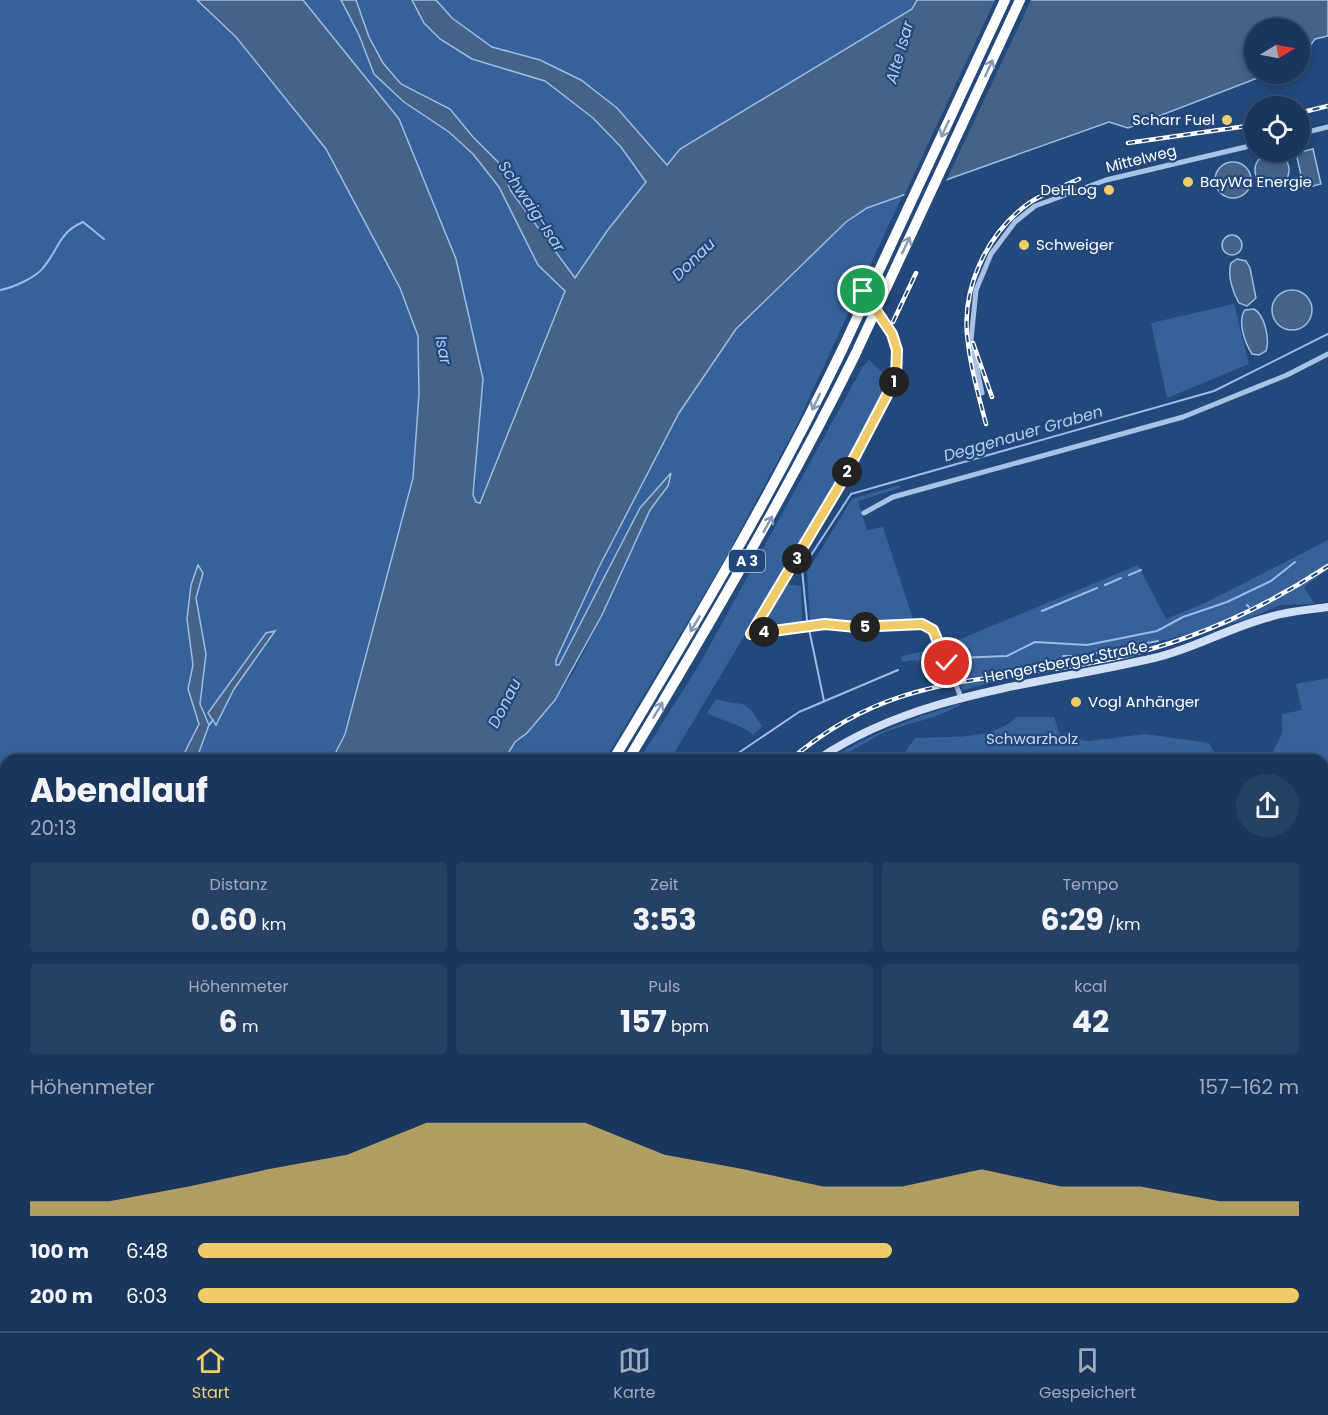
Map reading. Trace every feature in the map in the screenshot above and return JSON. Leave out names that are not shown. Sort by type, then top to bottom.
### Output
[{"type":"highway","name":"A 3","points":[[617,754],[725,574],[800,437],[1005,0]]},
{"type":"highway","name":"A 3","points":[[632,754],[742,569],[813,441],[1020,0]]},
{"type":"main road","name":"Hengersberger Straße","points":[[826,754],[857,735],[891,719],[961,697],[1154,658],[1201,644],[1269,617],[1328,607]]},
{"type":"street","points":[[1310,131],[1328,127]]},
{"type":"street","name":"Mittelweg","points":[[982,393],[971,339],[979,278],[1000,240],[1015,222],[1035,206],[1106,180],[1244,147]]},
{"type":"street","points":[[863,291],[892,334],[897,350],[896,378],[841,483],[751,634],[825,624],[872,627],[915,623],[933,630],[961,697]]},
{"type":"street","points":[[864,513],[893,497],[1183,417],[1287,375],[1328,354]]},
{"type":"green space","points":[[0,0],[197,0],[236,37],[326,149],[400,288],[418,336],[419,394],[413,478],[344,734],[335,754],[0,754]]},
{"type":"green space","points":[[303,0],[341,0],[359,35],[374,74],[449,132],[473,154],[499,187],[538,265],[566,291],[480,503],[476,502],[473,495],[476,482],[399,119]]},
{"type":"green space","points":[[356,0],[412,0],[424,23],[440,39],[472,59],[545,81],[593,118],[621,147],[646,182],[607,231],[575,278],[511,191],[498,162],[422,93],[401,84],[383,63],[369,37]]},
{"type":"green space","points":[[436,0],[917,0],[912,8],[680,149],[667,165],[617,108],[540,60],[492,47],[451,18]]},
{"type":"green space","points":[[902,196],[795,429],[720,568],[609,754],[508,754],[554,702],[582,656],[638,534],[667,484],[670,474],[640,508],[559,665],[556,665],[556,660],[598,569],[679,413],[736,329],[846,222],[867,208]]},
{"type":"green space","points":[[1234,304],[1249,364],[1167,398],[1151,323]]},
{"type":"green space","points":[[869,360],[890,379],[834,486],[674,754],[643,754],[699,665],[863,366]]},
{"type":"green space","points":[[900,485],[900,488],[858,501],[867,530],[883,527],[914,622],[888,625],[810,621],[807,572],[852,499]]},
{"type":"green space","points":[[1328,540],[1328,569],[1304,587],[1314,604],[1280,605],[1246,620],[962,690],[954,664],[944,646],[1138,565],[1166,619],[1209,601]]},
{"type":"green space","points":[[785,584],[801,586],[802,623],[766,628],[763,620]]},
{"type":"green space","points":[[935,645],[942,659],[930,662],[923,658],[917,662],[915,660],[902,662],[901,656],[926,651]]},
{"type":"green space","points":[[1328,678],[1328,754],[1272,754],[1282,733],[1282,714],[1302,710],[1296,684]]},
{"type":"green space","points":[[716,699],[747,706],[762,726],[753,735],[743,728],[707,713]]},
{"type":"green space","points":[[963,703],[944,713],[879,735],[846,754],[839,754],[894,727]]},
{"type":"green space","name":"Schwarzholz","points":[[1017,717],[1054,717],[1061,738],[1089,741],[1145,734],[1209,743],[1215,754],[904,754],[915,738],[969,736],[1007,725]]},
{"type":"water","points":[[197,0],[303,0],[399,119],[456,259],[483,379],[473,495],[476,502],[480,503],[565,291],[538,265],[499,187],[473,154],[449,132],[404,102],[374,74],[359,35],[341,0],[356,0],[369,37],[383,63],[401,84],[450,109],[498,162],[511,191],[575,278],[607,231],[646,182],[621,147],[593,118],[545,81],[472,59],[440,39],[424,23],[412,0],[436,0],[452,18],[492,47],[540,60],[581,80],[617,108],[667,165],[680,149],[912,9],[917,0],[1328,0],[1328,36],[1315,39],[1310,46],[1310,18],[1244,18],[1244,83],[1128,128],[1109,122],[867,208],[846,222],[736,329],[679,413],[598,569],[556,660],[556,665],[559,665],[640,508],[671,473],[668,486],[650,510],[602,615],[555,700],[527,733],[515,742],[508,754],[335,754],[345,734],[413,478],[419,394],[418,336],[400,288],[326,149],[236,37]]},
{"type":"water","points":[[1313,149],[1321,184],[1304,188],[1298,162],[1310,162],[1310,150]]},
{"type":"water","points":[[1233,162],[1246,167],[1251,180],[1246,193],[1233,198],[1220,193],[1215,180],[1220,167]]},
{"type":"water","points":[[1257,162],[1288,163],[1288,177],[1279,186],[1265,186],[1256,177]]},
{"type":"water","points":[[1232,235],[1239,238],[1242,245],[1239,252],[1232,255],[1225,252],[1222,245],[1225,238]]},
{"type":"water","points":[[1237,259],[1246,261],[1250,268],[1256,298],[1247,306],[1239,303],[1231,284],[1231,263]]},
{"type":"water","points":[[1292,290],[1306,296],[1312,310],[1306,324],[1292,330],[1278,324],[1272,310],[1278,296]]},
{"type":"water","points":[[1254,309],[1264,322],[1267,334],[1266,351],[1259,355],[1252,354],[1242,326],[1245,310]]},
{"type":"water","points":[[198,565],[203,573],[196,598],[206,654],[200,704],[209,725],[198,754],[184,754],[199,724],[188,689],[193,665],[187,619],[191,585]]},
{"type":"water","points":[[275,631],[234,689],[216,725],[208,713],[266,633]]},
{"type":"pier","points":[[995,0],[1031,0],[945,183],[903,198]]},
{"type":"waterway","points":[[0,290],[23,282],[39,272],[68,231],[83,222],[104,239]]},
{"type":"waterway","name":"Deggenauer Graben","points":[[807,620],[802,569],[851,494],[1214,391],[1328,334]]},
{"type":"waterway","points":[[924,658],[948,649],[953,657],[957,658],[1007,656],[1035,642],[1087,645],[1157,631],[1183,617],[1227,602],[1271,581],[1295,562]]},
{"type":"waterway","points":[[1129,575],[1141,570]]},
{"type":"waterway","points":[[1105,585],[1121,578]]},
{"type":"waterway","points":[[1042,611],[1097,588]]},
{"type":"waterway","name":"Deggenauer Graben","points":[[809,629],[824,701]]},
{"type":"waterway","points":[[1063,656],[1081,656],[1158,641]]},
{"type":"waterway","name":"Deggenauer Graben","points":[[737,754],[799,712],[898,670]]},
{"type":"waterway","points":[[209,725],[213,720]]},
{"type":"railway","points":[[1310,110],[1328,106]]},
{"type":"railway","points":[[1128,143],[1244,126]]},
{"type":"railway","points":[[986,424],[971,363],[967,323],[968,303],[979,265],[1000,231],[1029,203],[1079,179]]},
{"type":"railway","points":[[893,322],[916,273]]},
{"type":"railway","points":[[973,343],[992,397]]},
{"type":"railway","points":[[798,754],[828,731],[866,710],[903,696],[979,679],[1106,660],[1165,645],[1222,624],[1249,611],[1328,566]]},
{"type":"place","name":"Scharr Fuel","points":[[1227,120]]},
{"type":"place","name":"BayWa Energie","points":[[1188,182]]},
{"type":"place","name":"DeHLog","points":[[1109,190]]},
{"type":"place","name":"Schweiger","points":[[1024,245]]},
{"type":"place","name":"Vogl Anhänger","points":[[1076,702]]},
{"type":"route","points":[[863,291],[884,317],[892,334],[897,350],[896,378],[841,483],[751,634],[825,624],[856,627],[922,624],[933,630],[947,663]]},
{"type":"water label","name":"Alte Isar","points":[[899,52]]},
{"type":"water label","name":"Schwaig-Isar","points":[[532,206]]},
{"type":"water label","name":"Donau","points":[[693,259]]},
{"type":"water label","name":"Isar","points":[[444,350]]},
{"type":"water label","name":"Donau","points":[[504,703]]}]
